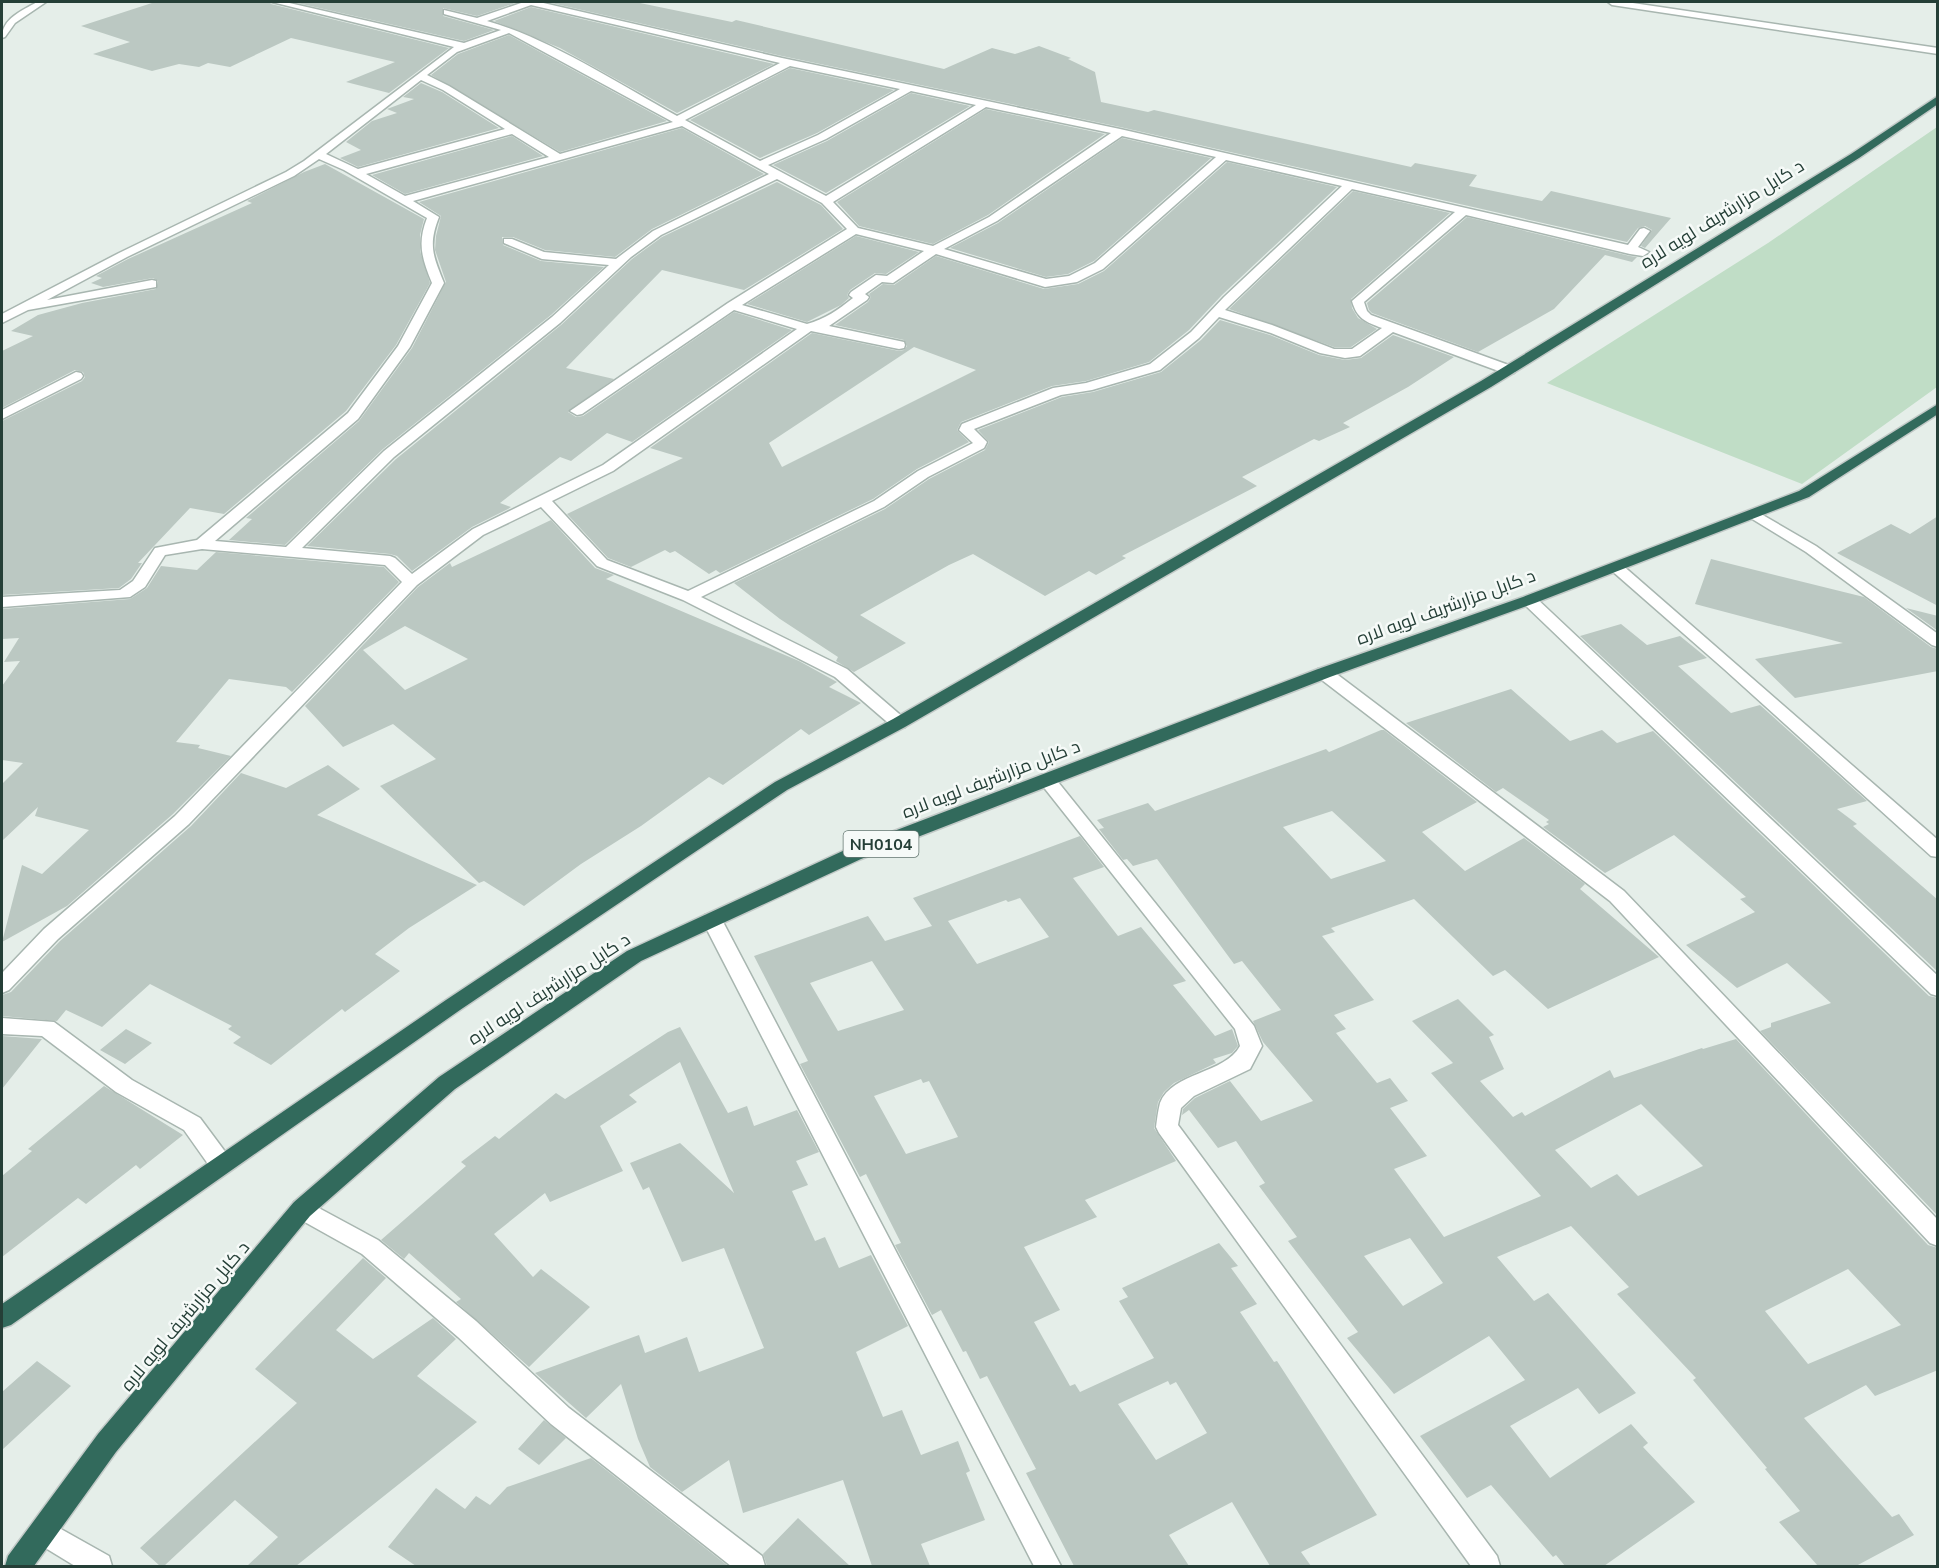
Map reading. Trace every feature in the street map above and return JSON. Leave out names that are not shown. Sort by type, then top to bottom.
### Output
[{"type":"highway","name":"د کابل مزارشریف لویه لاره","points":[[2,1317],[453,1005],[781,786],[899,723],[1509,370],[1855,156],[1938,99]]},
{"type":"highway","name":"د کابل مزارشریف لویه لاره","points":[[18,1566],[107,1443],[302,1209],[447,1083],[634,956],[854,854],[1804,494],[1938,408]]},
{"type":"street","points":[[2,35],[12,21],[42,2]]},
{"type":"street","points":[[276,2],[463,46]]},
{"type":"street","points":[[480,20],[530,2],[788,63],[1120,132],[1642,252]]},
{"type":"street","points":[[1612,2],[1938,51]]},
{"type":"street","points":[[447,12],[510,30],[825,201],[854,230],[934,250],[1045,283],[1078,279],[1099,266],[1224,156]]},
{"type":"street","points":[[2,319],[123,255],[290,174],[454,50],[510,30]]},
{"type":"street","points":[[405,200],[560,158],[679,121],[788,63]]},
{"type":"street","points":[[421,76],[446,88],[560,158]]},
{"type":"street","points":[[760,165],[822,137],[909,88]]},
{"type":"street","points":[[825,201],[984,104]]},
{"type":"street","points":[[357,173],[514,130]]},
{"type":"street","points":[[2,985],[51,934],[182,820],[411,582],[478,532],[608,468],[810,327],[826,324],[839,315],[863,297],[855,295],[872,282],[880,278],[889,280],[934,250],[993,219],[1120,132]]},
{"type":"street","points":[[202,544],[353,416],[404,347],[438,284],[426,253],[424,237],[433,217],[357,173],[318,155]]},
{"type":"street","points":[[292,550],[388,454],[556,320],[619,263],[657,233],[778,174]]},
{"type":"street","points":[[689,597],[879,504],[923,474],[979,445],[980,442],[966,430],[967,427],[1058,391],[1088,387],[1155,367],[1195,334],[1351,184]]},
{"type":"street","points":[[1462,212],[1358,301],[1361,312],[1367,318],[1509,370]]},
{"type":"street","points":[[577,411],[732,306],[854,230]]},
{"type":"street","points":[[1630,250],[1644,231]]},
{"type":"street","points":[[508,241],[542,255],[619,263]]},
{"type":"street","points":[[23,307],[37,308],[152,285]]},
{"type":"street","points":[[732,306],[810,327],[899,345]]},
{"type":"street","points":[[1217,312],[1274,329],[1324,350],[1347,354],[1355,352],[1393,326]]},
{"type":"street","points":[[2,415],[76,376]]},
{"type":"street","points":[[543,500],[602,563],[689,597],[841,673],[899,723]]},
{"type":"street","points":[[1754,514],[1811,549],[1938,642]]},
{"type":"street","points":[[2,602],[123,594],[139,584],[160,551],[202,544],[292,550],[390,561],[411,582]]},
{"type":"street","points":[[1616,567],[1938,851]]},
{"type":"street","points":[[1529,600],[1938,989]]},
{"type":"street","points":[[1324,674],[1617,896],[1938,1236]]},
{"type":"street","points":[[1048,781],[1244,1026],[1251,1046],[1242,1063],[1186,1090],[1171,1104],[1167,1127],[1487,1566]]},
{"type":"street","points":[[1918,832],[1938,828]]},
{"type":"street","points":[[712,920],[1048,1566]]},
{"type":"street","points":[[2,1026],[47,1028],[124,1086],[192,1124],[221,1164]]},
{"type":"street","points":[[302,1209],[370,1247],[467,1329],[560,1416],[752,1566]]},
{"type":"street","points":[[43,1532],[99,1566]]},
{"type":"green space","points":[[1937,127],[1937,387],[1802,484],[1547,383],[1768,243]]},
{"type":"building","points":[[155,2],[270,2],[449,48],[389,93],[346,82],[395,62],[291,38],[230,67],[208,63],[199,67],[179,64],[152,71],[93,54],[130,42],[81,26]]},
{"type":"building","points":[[293,2],[518,2],[477,16],[443,8],[443,16],[494,30],[464,41]]},
{"type":"building","points":[[547,2],[635,2],[732,22],[736,20],[944,69],[992,48],[1015,54],[1039,46],[1071,58],[1068,59],[1095,72],[1101,102],[1148,112],[1154,110],[1411,167],[1415,163],[1477,175],[1469,186],[1542,201],[1551,191],[1671,218],[1645,248],[1641,246],[1652,230],[1645,226],[1638,228],[1627,242],[1120,127],[782,56]]},
{"type":"building","points":[[531,7],[774,64],[677,113],[560,48],[494,21]]},
{"type":"building","points":[[509,35],[667,121],[560,152],[431,75],[458,54]]},
{"type":"building","points":[[790,68],[894,90],[817,133],[760,158],[690,120]]},
{"type":"building","points":[[421,83],[442,92],[499,128],[358,167],[340,158],[361,150],[346,142],[372,121],[397,113],[387,109],[414,99],[403,97]]},
{"type":"building","points":[[911,93],[970,106],[826,193],[773,165],[827,141]]},
{"type":"building","points":[[986,109],[1105,134],[988,215],[933,244],[859,226],[837,202]]},
{"type":"building","points":[[682,128],[764,174],[652,229],[615,257],[545,250],[513,237],[502,237],[503,245],[541,261],[604,267],[551,315],[383,449],[285,545],[229,540],[252,519],[246,518],[359,421],[412,348],[446,282],[435,250],[441,216],[419,202]]},
{"type":"building","points":[[512,136],[543,156],[405,194],[372,175]]},
{"type":"building","points":[[1122,138],[1211,158],[1094,261],[1068,274],[1046,277],[950,248],[998,223]]},
{"type":"building","points":[[1227,162],[1337,187],[1222,295],[1189,330],[1149,362],[1086,381],[1052,386],[961,422],[957,430],[969,442],[917,469],[873,499],[720,573],[716,570],[709,574],[675,551],[670,553],[665,550],[631,567],[608,558],[567,514],[683,458],[650,448],[812,333],[899,351],[904,350],[907,346],[904,340],[835,325],[868,302],[871,297],[869,294],[883,284],[894,285],[936,256],[1044,289],[1078,284],[1104,271]],"holes":[[[914,347],[976,370],[782,467],[769,443]]]},
{"type":"building","points":[[325,164],[424,219],[420,235],[420,251],[430,283],[396,345],[346,411],[224,514],[190,508],[138,563],[142,563],[131,579],[119,588],[2,595],[2,421],[82,381],[85,377],[83,372],[75,370],[2,408],[2,351],[33,336],[11,331],[38,315],[82,303],[156,289],[158,281],[153,278],[103,287],[91,283],[102,278],[96,276],[128,259],[252,203],[247,201]]},
{"type":"building","points":[[777,182],[821,205],[843,229],[744,290],[662,270],[566,368],[614,379],[568,412],[576,417],[583,416],[734,312],[792,330],[632,442],[607,433],[571,461],[560,457],[500,503],[511,507],[472,527],[412,571],[397,556],[390,554],[307,546],[396,459],[561,325],[632,259],[662,237]]},
{"type":"building","points":[[1353,191],[1450,213],[1351,299],[1352,308],[1358,318],[1377,329],[1351,347],[1334,347],[1229,309]]},
{"type":"building","points":[[1467,217],[1637,257],[1632,262],[1605,255],[1554,309],[1478,352],[1369,310],[1367,303]]},
{"type":"building","points":[[856,236],[919,252],[886,274],[875,273],[850,290],[847,295],[849,298],[841,305],[807,322],[747,304]]},
{"type":"building","points":[[1220,320],[1270,335],[1319,355],[1345,360],[1361,358],[1393,335],[1454,357],[1408,387],[1343,423],[1350,427],[1319,441],[1314,439],[1242,477],[1257,486],[1122,556],[1126,558],[1096,575],[1089,571],[1045,596],[973,554],[949,565],[860,615],[906,643],[854,672],[836,661],[838,657],[780,619],[734,583],[885,509],[929,479],[985,450],[989,442],[978,430],[1062,397],[1093,392],[1161,372],[1201,340]]},
{"type":"building","points":[[1938,516],[1938,606],[1837,553],[1891,524],[1910,534]]},
{"type":"building","points":[[551,520],[595,568],[614,575],[606,579],[799,661],[837,682],[829,687],[861,703],[809,735],[801,729],[723,785],[709,777],[641,826],[581,864],[524,906],[484,881],[479,883],[380,786],[436,759],[393,724],[343,747],[305,706],[418,587],[450,563],[452,567]],"holes":[[[405,626],[468,659],[405,690],[363,650]]]},
{"type":"building","points":[[216,552],[384,567],[399,582],[292,692],[286,687],[229,679],[176,742],[200,745],[198,748],[231,756],[173,814],[67,906],[2,942],[22,865],[42,874],[89,830],[35,816],[38,807],[2,841],[2,784],[23,763],[2,760],[2,686],[20,661],[4,662],[19,638],[2,639],[2,609],[130,599],[147,588],[161,566],[197,570]]},
{"type":"building","points":[[1711,559],[1864,597],[1931,647],[1938,649],[1938,671],[1795,698],[1755,659],[1843,643],[1695,604]]},
{"type":"building","points":[[1906,608],[1938,616],[1938,631]]},
{"type":"building","points":[[1621,624],[1647,645],[1680,636],[1707,658],[1678,666],[1731,713],[1760,705],[1867,801],[1837,809],[1857,824],[1853,826],[1938,900],[1938,972],[1580,636]]},
{"type":"building","points":[[1511,689],[1570,741],[1602,730],[1617,743],[1653,731],[1929,996],[1938,998],[1938,1216],[1760,1031],[1771,1027],[1771,1023],[1831,1003],[1787,963],[1737,988],[1686,945],[1755,912],[1740,899],[1746,897],[1674,835],[1605,873],[1543,827],[1549,824],[1546,822],[1549,820],[1503,788],[1496,792],[1406,723]]},
{"type":"building","points":[[1384,730],[1477,802],[1422,832],[1465,871],[1524,838],[1585,884],[1580,889],[1659,957],[1548,1009],[1505,970],[1493,976],[1414,899],[1331,928],[1335,932],[1322,936],[1374,1000],[1334,1015],[1346,1029],[1336,1033],[1377,1083],[1390,1078],[1408,1101],[1390,1108],[1427,1156],[1394,1169],[1444,1237],[1541,1196],[1431,1073],[1453,1063],[1412,1021],[1458,999],[1494,1035],[1489,1037],[1504,1069],[1480,1081],[1513,1117],[1522,1112],[1525,1116],[1610,1070],[1614,1078],[1736,1039],[1928,1245],[1938,1248],[1938,1370],[1875,1396],[1866,1385],[1804,1418],[1892,1517],[1899,1514],[1914,1535],[1856,1566],[1818,1566],[1779,1522],[1800,1511],[1693,1380],[1696,1378],[1617,1294],[1629,1287],[1571,1226],[1497,1257],[1534,1301],[1548,1293],[1636,1393],[1599,1414],[1578,1388],[1510,1426],[1550,1478],[1631,1424],[1648,1443],[1643,1447],[1695,1502],[1604,1566],[1565,1566],[1556,1555],[1553,1557],[1491,1485],[1467,1498],[1420,1436],[1525,1380],[1489,1336],[1394,1394],[1347,1338],[1358,1332],[1288,1241],[1297,1237],[1259,1186],[1265,1183],[1236,1141],[1218,1148],[1189,1110],[1182,1115],[1183,1109],[1195,1098],[1230,1081],[1261,1121],[1313,1101],[1263,1042],[1253,1021],[1281,1010],[1242,961],[1234,964],[1157,859],[1133,866],[1127,859],[1123,860],[1099,829],[1104,828],[1097,820],[1148,803],[1155,811],[1326,749],[1329,752]],"holes":[[[1332,811],[1386,861],[1331,879],[1283,827]],[[1641,1104],[1703,1166],[1638,1196],[1617,1174],[1591,1188],[1555,1150]],[[1410,1238],[1443,1283],[1403,1306],[1364,1256]],[[1848,1269],[1901,1325],[1808,1364],[1765,1311]]]},
{"type":"building","points":[[328,765],[360,789],[317,815],[477,885],[409,928],[375,954],[400,971],[345,1012],[342,1009],[271,1065],[233,1043],[241,1037],[228,1029],[232,1026],[150,984],[102,1027],[66,1010],[57,1021],[2,1016],[2,995],[11,992],[60,941],[191,826],[241,773],[286,788]]},
{"type":"building","points":[[1080,836],[1104,867],[1073,878],[1118,936],[1141,927],[1186,981],[1173,985],[1215,1036],[1232,1029],[1238,1046],[1232,1053],[1213,1059],[1216,1063],[1174,1083],[1164,1092],[1158,1102],[1154,1128],[1176,1161],[1085,1200],[1097,1217],[1024,1247],[1060,1310],[1034,1322],[1070,1386],[1075,1384],[1080,1392],[1154,1358],[1119,1301],[1128,1297],[1122,1288],[1219,1243],[1238,1266],[1231,1268],[1257,1304],[1240,1312],[1274,1362],[1277,1361],[1377,1515],[1301,1552],[1311,1566],[1270,1566],[1232,1502],[1169,1535],[1189,1566],[1074,1566],[1026,1473],[1036,1469],[987,1376],[980,1379],[941,1310],[932,1315],[895,1245],[901,1243],[866,1174],[860,1177],[800,1064],[808,1061],[754,956],[868,916],[885,941],[932,926],[913,898]],"holes":[[[1020,898],[1049,937],[977,964],[948,921],[1006,900],[1008,902]],[[872,961],[904,1010],[838,1031],[810,983]],[[921,1079],[923,1083],[929,1081],[958,1137],[906,1154],[874,1096]],[[1168,1381],[1170,1385],[1176,1382],[1207,1433],[1156,1460],[1118,1404]]]},
{"type":"building","points":[[680,1027],[728,1113],[747,1106],[754,1126],[797,1110],[819,1152],[796,1161],[808,1185],[792,1191],[815,1241],[825,1237],[839,1268],[871,1255],[908,1326],[856,1352],[883,1417],[902,1410],[921,1455],[958,1441],[970,1471],[966,1473],[985,1520],[921,1544],[930,1566],[872,1566],[843,1480],[743,1513],[729,1460],[682,1492],[650,1467],[638,1439],[621,1384],[586,1418],[535,1373],[639,1335],[645,1353],[687,1337],[699,1372],[764,1348],[724,1248],[682,1262],[649,1187],[643,1190],[630,1163],[680,1143],[734,1193],[680,1062],[629,1095],[637,1102],[600,1126],[623,1171],[550,1202],[545,1193],[494,1234],[533,1277],[541,1269],[590,1307],[529,1367],[456,1302],[461,1299],[409,1253],[404,1259],[381,1240],[466,1166],[461,1162],[495,1136],[499,1139],[556,1093],[565,1099],[668,1032]]},
{"type":"building","points":[[126,1029],[152,1043],[125,1064],[100,1050]]},
{"type":"building","points":[[2,1036],[42,1039],[2,1089]]},
{"type":"building","points":[[104,1086],[183,1135],[140,1169],[136,1165],[86,1204],[78,1198],[2,1257],[2,1176],[32,1151],[28,1149]]},
{"type":"building","points":[[363,1258],[386,1278],[336,1330],[373,1359],[433,1318],[456,1339],[417,1376],[477,1422],[296,1566],[247,1566],[278,1537],[235,1500],[164,1566],[160,1566],[140,1548],[297,1403],[255,1369]]},
{"type":"building","points":[[37,1361],[71,1386],[2,1450],[2,1392]]},
{"type":"building","points":[[544,1420],[566,1438],[539,1465],[518,1449]]},
{"type":"building","points":[[591,1458],[728,1566],[416,1566],[388,1547],[436,1488],[465,1509],[476,1496],[490,1505],[507,1487]]},
{"type":"building","points":[[798,1518],[850,1566],[767,1566],[763,1554]]}]
